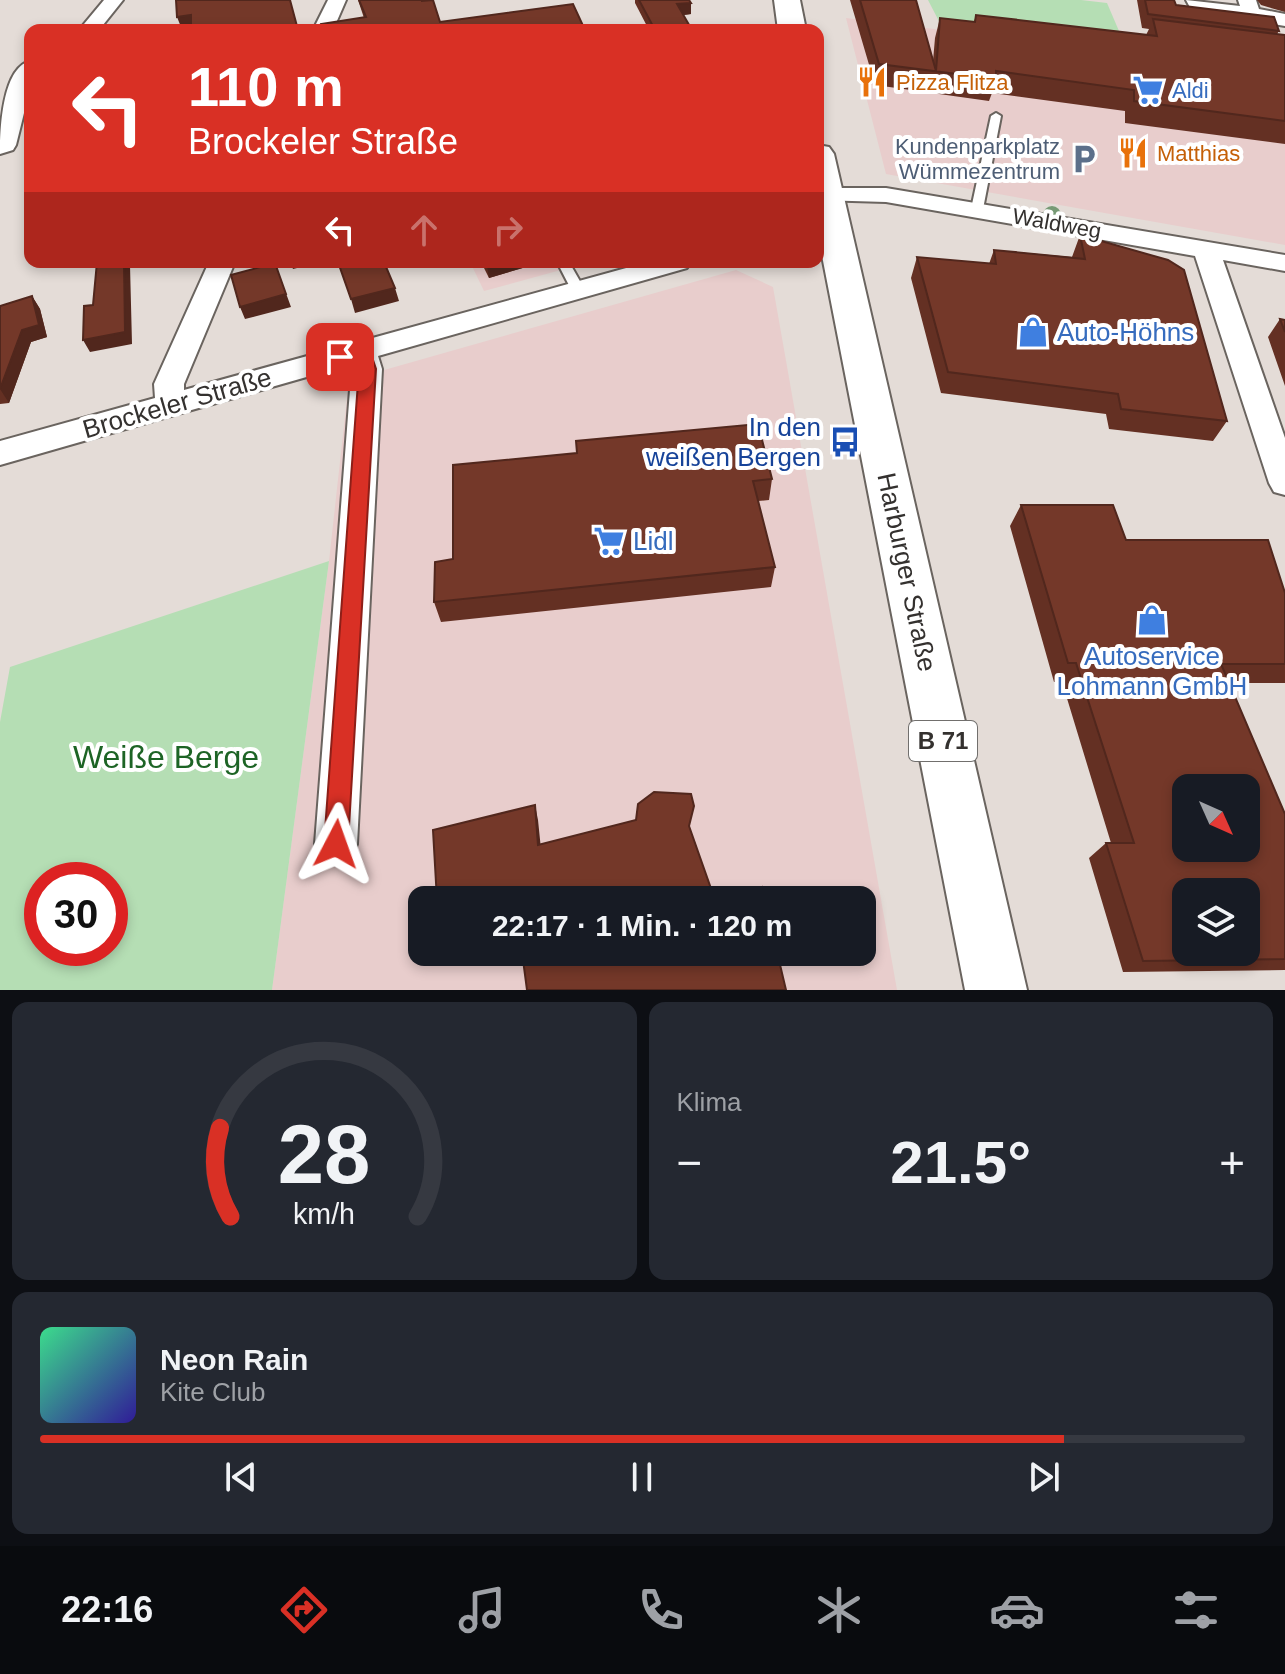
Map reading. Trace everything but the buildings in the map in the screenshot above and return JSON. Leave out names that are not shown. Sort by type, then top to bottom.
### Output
[{"type":"main road","points":[[787,0],[791,24]]},
{"type":"main road","name":"Harburger Straße","points":[[826,225],[996,990]]},
{"type":"street","points":[[94,24],[114,0]]},
{"type":"street","points":[[326,24],[337,0]]},
{"type":"street","points":[[1195,0],[1199,7],[1246,6],[1285,20]]},
{"type":"street","points":[[0,147],[5,145],[24,74]]},
{"type":"street","name":"Waldweg","points":[[826,225],[886,195],[1285,263]]},
{"type":"street","points":[[1206,249],[1285,483]]},
{"type":"street","points":[[170,405],[169,384],[219,268]]},
{"type":"street","name":"Brockeler Straße","points":[[0,453],[657,268]]},
{"type":"street","points":[[336,844],[368,369],[362,351]]},
{"type":"lane","points":[[977,209],[986,179],[996,116]]},
{"type":"lane","points":[[566,268],[578,290]]},
{"type":"shaded area","points":[[846,18],[1285,73],[1285,245],[886,174]]},
{"type":"shaded area","points":[[473,268],[568,268],[484,291]]},
{"type":"shaded area","points":[[736,270],[773,287],[897,990],[272,990],[329,561],[349,380]]},
{"type":"green space","points":[[928,0],[1081,0],[1107,3],[1128,52],[943,29]]},
{"type":"green space","name":"Weiße Berge","points":[[329,561],[272,990],[0,990],[0,722],[10,667]]},
{"type":"place","name":"Pizza Flitza","points":[[872,82]]},
{"type":"place","name":"Aldi","points":[[1148,90]]},
{"type":"place","name":"Matthias","points":[[1133,153]]},
{"type":"place","name":"Kundenparkplatz Wümmezentrum","points":[[1084,159]]},
{"type":"place","name":"Auto-Höhns","points":[[1033,332]]},
{"type":"place","name":"In den weißen Bergen","points":[[845,442]]},
{"type":"place","name":"Lidl","points":[[609,541]]},
{"type":"place","name":"Autoservice Lohmann GmbH","points":[[1152,620]]},
{"type":"route","points":[[336,844],[368,369],[362,351],[340,357]]}]
